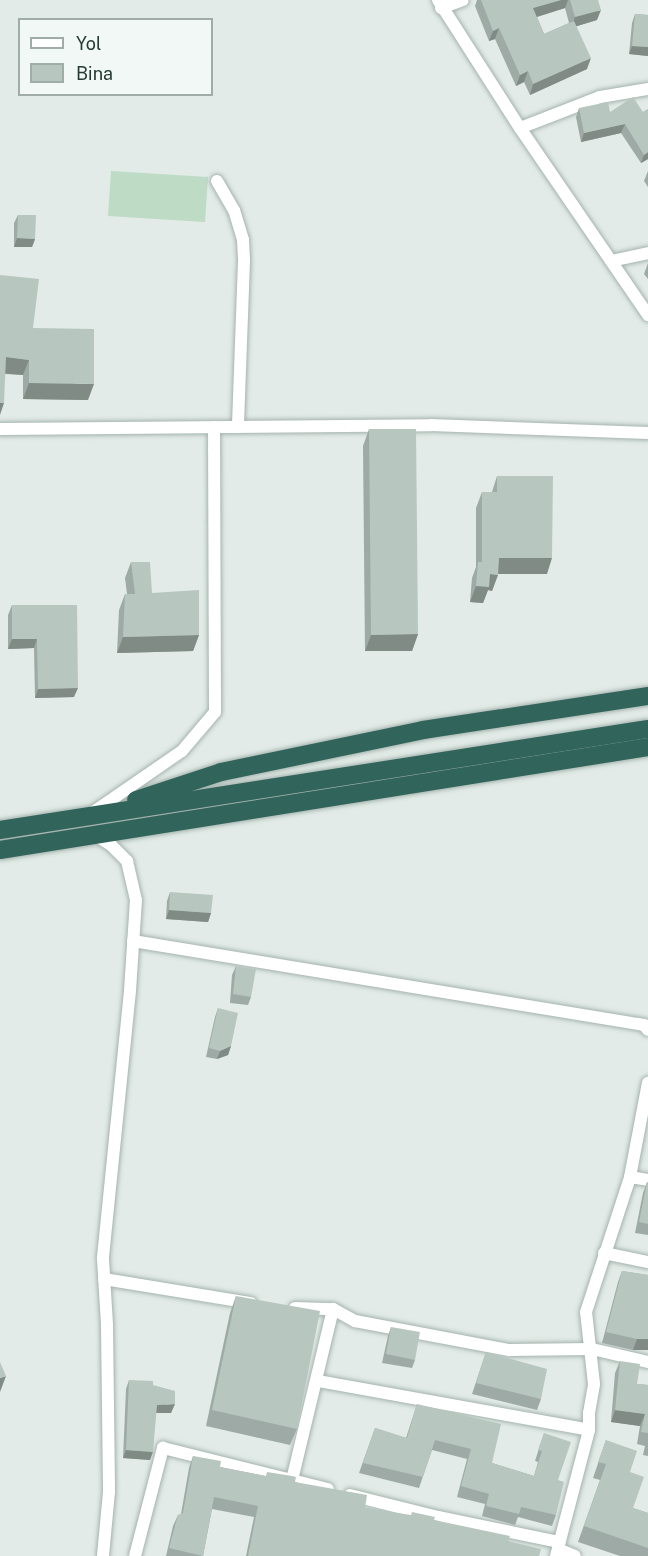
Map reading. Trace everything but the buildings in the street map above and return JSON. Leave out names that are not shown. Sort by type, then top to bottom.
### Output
[{"type":"highway","points":[[87,816],[221,772],[423,730],[648,696]]},
{"type":"highway","points":[[0,850],[95,835],[648,729]]},
{"type":"highway","points":[[0,830],[87,816],[648,747]]},
{"type":"street","points":[[463,0],[440,4],[520,128],[648,315]]},
{"type":"street","points":[[520,128],[600,97],[648,89]]},
{"type":"street","points":[[217,181],[234,210],[243,240],[244,292],[238,427]]},
{"type":"street","points":[[611,261],[648,253]]},
{"type":"street","points":[[0,429],[431,425],[648,433]]},
{"type":"street","points":[[87,816],[182,751],[215,712],[214,427]]},
{"type":"street","points":[[95,835],[111,845],[127,861],[136,900],[103,1258],[110,1492],[104,1556]]},
{"type":"street","points":[[133,941],[644,1025],[648,1030]]},
{"type":"street","points":[[558,1549],[589,1430],[589,1413],[594,1384],[592,1349],[586,1334],[586,1312],[630,1177],[648,1083]]},
{"type":"street","points":[[630,1177],[648,1180]]},
{"type":"street","points":[[604,1252],[648,1262]]},
{"type":"street","points":[[104,1279],[213,1299],[260,1304]]},
{"type":"street","points":[[284,1307],[333,1308],[355,1320],[509,1350],[592,1349],[648,1362]]},
{"type":"street","points":[[292,1480],[318,1381],[333,1308]]},
{"type":"street","points":[[318,1381],[589,1430]]},
{"type":"street","points":[[135,1556],[163,1448],[438,1517],[558,1549],[575,1556]]},
{"type":"green space","points":[[111,171],[208,177],[205,222],[108,216]]}]
